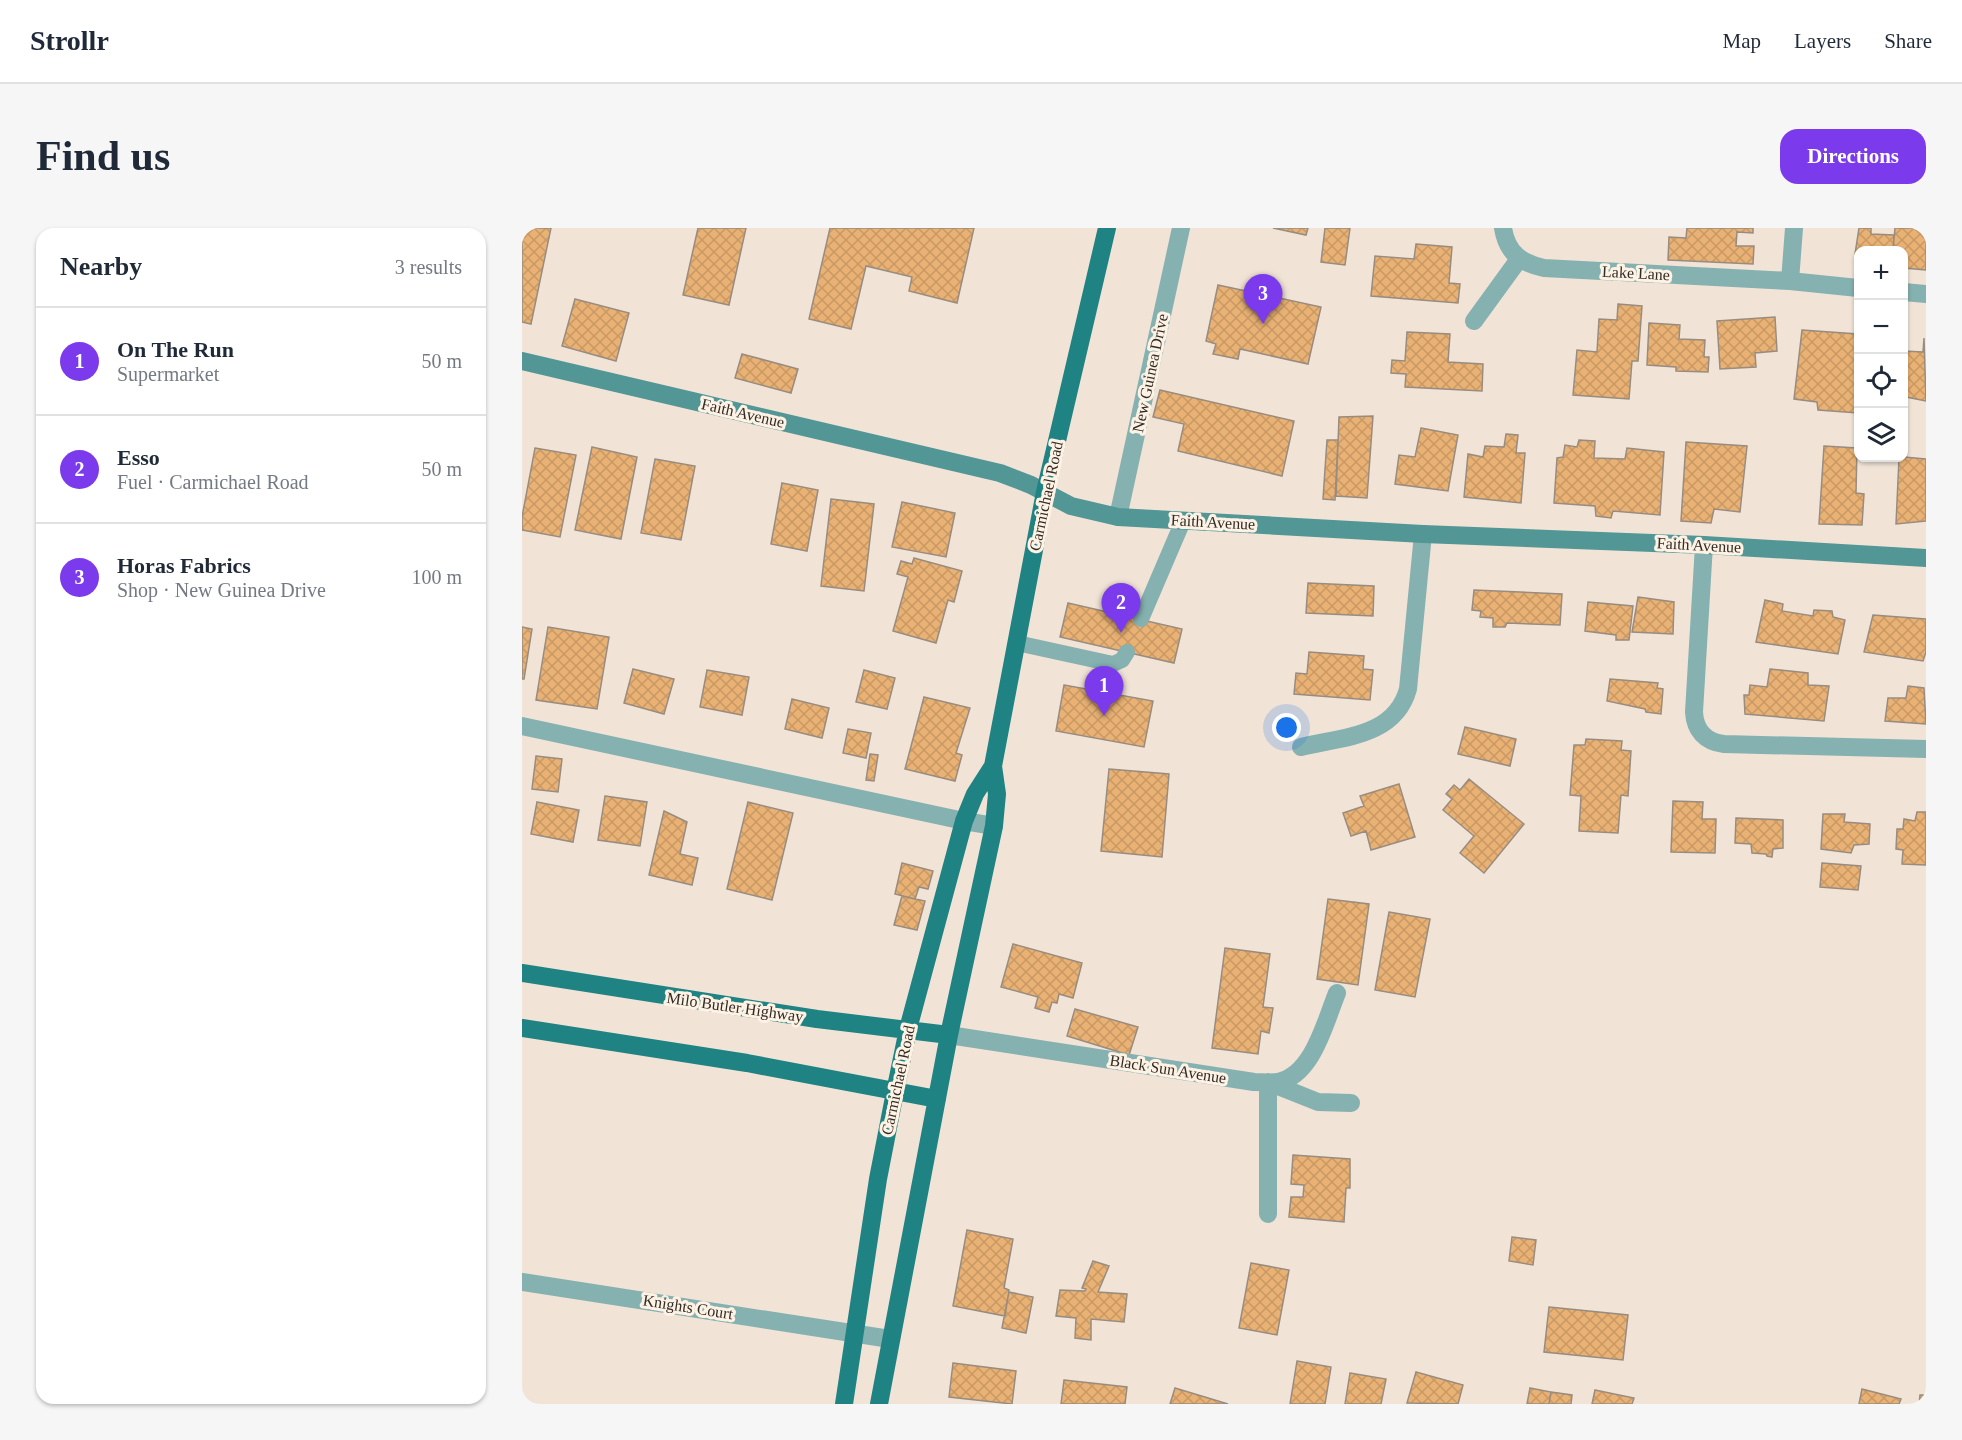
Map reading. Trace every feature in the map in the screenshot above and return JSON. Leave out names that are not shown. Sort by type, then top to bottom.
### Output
[{"type":"main road","name":"Carmichael Road","points":[[879,1404],[949,1035],[994,826],[997,794],[993,766],[1045,492],[1107,228]]},
{"type":"main road","name":"Carmichael Road","points":[[844,1404],[878,1179],[908,1029],[964,821],[975,794],[993,766]]},
{"type":"main road","name":"Milo Butler Highway","points":[[522,973],[817,1019],[949,1035]]},
{"type":"main road","points":[[522,1028],[747,1063],[937,1100]]},
{"type":"street","name":"New Guinea Drive","points":[[1118,517],[1181,228]]},
{"type":"street","points":[[1474,321],[1519,259],[1508,246],[1503,228]]},
{"type":"street","points":[[1790,281],[1794,228]]},
{"type":"street","name":"Lake Lane","points":[[1519,259],[1533,266],[1557,269],[1790,281],[1854,288]]},
{"type":"street","points":[[1908,292],[1926,294]]},
{"type":"street","name":"Faith Avenue","points":[[522,361],[1000,473],[1031,484],[1071,506],[1118,517],[1926,558]]},
{"type":"street","points":[[1301,747],[1377,728],[1394,716],[1405,700],[1423,534]]},
{"type":"street","points":[[1704,545],[1694,712],[1696,725],[1702,735],[1715,743],[1724,744],[1926,749]]},
{"type":"street","points":[[522,726],[994,826]]},
{"type":"street","name":"Black Sun Avenue","points":[[949,1035],[1254,1082],[1280,1082],[1305,1066],[1312,1055],[1337,993]]},
{"type":"street","points":[[1268,1214],[1268,1082],[1318,1102],[1351,1102]]},
{"type":"street","name":"Knights Court","points":[[522,1282],[890,1339]]},
{"type":"lane","points":[[1141,620],[1183,521]]},
{"type":"lane","points":[[1017,644],[1113,664],[1122,660],[1127,652]]},
{"type":"building","points":[[522,228],[551,228],[531,324],[522,322]]},
{"type":"building","points":[[698,228],[746,228],[729,305],[683,295]]},
{"type":"building","points":[[830,228],[974,228],[957,303],[909,291],[912,277],[866,266],[851,329],[809,319]]},
{"type":"building","points":[[1273,228],[1308,228],[1306,235]]},
{"type":"building","points":[[1325,228],[1350,228],[1345,265],[1321,262]]},
{"type":"building","points":[[1687,228],[1753,228],[1753,233],[1737,232],[1736,246],[1754,246],[1753,264],[1668,260],[1669,237],[1686,238]]},
{"type":"building","points":[[1859,228],[1871,228],[1871,234],[1894,235],[1893,246],[1856,246]]},
{"type":"building","points":[[1895,228],[1926,228],[1926,270],[1908,268],[1908,246],[1893,246]]},
{"type":"building","points":[[1416,244],[1452,247],[1449,283],[1460,284],[1458,303],[1371,296],[1375,256],[1414,259]]},
{"type":"building","points":[[1218,285],[1321,307],[1308,364],[1240,349],[1238,359],[1213,354],[1216,344],[1206,341]]},
{"type":"building","points":[[575,299],[629,313],[616,361],[562,346]]},
{"type":"building","points":[[1618,304],[1642,306],[1638,361],[1632,361],[1629,399],[1573,395],[1577,350],[1597,352],[1599,319],[1617,320]]},
{"type":"building","points":[[1775,317],[1777,351],[1755,353],[1756,367],[1720,369],[1717,321]]},
{"type":"building","points":[[1649,323],[1680,325],[1679,339],[1705,340],[1704,357],[1709,357],[1708,372],[1676,371],[1676,367],[1647,365]]},
{"type":"building","points":[[1802,330],[1854,334],[1854,413],[1818,410],[1817,402],[1794,399]]},
{"type":"building","points":[[1407,332],[1450,334],[1448,362],[1483,364],[1482,391],[1405,387],[1406,374],[1391,373],[1392,360],[1405,361]]},
{"type":"building","points":[[1924,338],[1926,401],[1908,397],[1908,351],[1923,352]]},
{"type":"building","points":[[742,354],[798,369],[791,393],[735,378]]},
{"type":"building","points":[[1160,390],[1294,421],[1282,476],[1178,451],[1184,424],[1153,417]]},
{"type":"building","points":[[1373,416],[1367,498],[1336,496],[1339,417]]},
{"type":"building","points":[[1421,428],[1458,435],[1448,491],[1395,484],[1399,455],[1415,457]]},
{"type":"building","points":[[1506,434],[1518,435],[1516,453],[1525,453],[1521,503],[1464,497],[1468,454],[1483,457],[1485,446],[1504,447]]},
{"type":"building","points":[[1327,440],[1338,440],[1335,500],[1323,499]]},
{"type":"building","points":[[1579,440],[1595,441],[1594,458],[1625,459],[1627,448],[1664,452],[1660,515],[1613,511],[1611,518],[1596,516],[1595,506],[1554,503],[1557,458],[1563,457],[1565,445],[1577,447]]},
{"type":"building","points":[[1686,442],[1747,446],[1740,512],[1714,509],[1711,523],[1681,521]]},
{"type":"building","points":[[1824,446],[1854,448],[1854,462],[1857,462],[1856,493],[1864,494],[1862,525],[1819,524]]},
{"type":"building","points":[[592,447],[637,457],[621,539],[575,530]]},
{"type":"building","points":[[535,448],[576,455],[560,537],[522,530],[522,517]]},
{"type":"building","points":[[1908,457],[1926,459],[1926,521],[1896,524],[1899,462],[1908,462]]},
{"type":"building","points":[[655,459],[695,466],[681,540],[641,533]]},
{"type":"building","points":[[782,483],[818,490],[807,551],[771,544]]},
{"type":"building","points":[[831,499],[874,504],[864,591],[821,586]]},
{"type":"building","points":[[902,502],[955,513],[946,557],[892,547]]},
{"type":"building","points":[[914,558],[962,571],[954,602],[948,600],[936,643],[893,631],[908,577],[897,574],[901,561],[912,564]]},
{"type":"building","points":[[1308,583],[1374,586],[1373,616],[1306,613]]},
{"type":"building","points":[[1474,590],[1562,594],[1560,625],[1507,623],[1505,627],[1493,627],[1493,618],[1480,617],[1481,611],[1472,610]]},
{"type":"building","points":[[1638,597],[1674,602],[1673,634],[1632,632]]},
{"type":"building","points":[[1765,600],[1783,604],[1782,611],[1813,616],[1814,610],[1832,611],[1833,617],[1845,620],[1838,654],[1756,642]]},
{"type":"building","points":[[1588,602],[1633,606],[1629,640],[1616,640],[1616,635],[1585,631]]},
{"type":"building","points":[[1068,603],[1182,629],[1174,663],[1060,637]]},
{"type":"building","points":[[1873,615],[1926,619],[1926,652],[1923,661],[1864,652]]},
{"type":"building","points":[[522,627],[532,629],[524,679],[522,679]]},
{"type":"building","points":[[548,627],[609,637],[597,709],[536,700]]},
{"type":"building","points":[[1309,652],[1364,656],[1363,669],[1373,670],[1370,700],[1294,694],[1296,673],[1307,674]]},
{"type":"building","points":[[633,669],[674,679],[664,714],[624,703]]},
{"type":"building","points":[[1770,669],[1808,673],[1808,685],[1829,686],[1824,721],[1745,714],[1744,695],[1749,695],[1750,685],[1767,687]]},
{"type":"building","points":[[707,670],[749,677],[742,715],[700,707]]},
{"type":"building","points":[[864,670],[895,678],[887,709],[856,702]]},
{"type":"building","points":[[1610,679],[1658,683],[1657,688],[1663,689],[1661,714],[1607,701]]},
{"type":"building","points":[[1064,685],[1153,701],[1144,747],[1056,731]]},
{"type":"building","points":[[1908,686],[1924,688],[1926,724],[1885,721],[1888,698],[1906,698]]},
{"type":"building","points":[[924,697],[970,708],[956,753],[962,755],[955,781],[905,769]]},
{"type":"building","points":[[792,699],[829,708],[822,738],[785,729]]},
{"type":"building","points":[[1465,727],[1516,739],[1510,766],[1458,754]]},
{"type":"building","points":[[848,729],[871,733],[866,758],[843,753]]},
{"type":"building","points":[[1586,739],[1622,741],[1621,750],[1631,751],[1628,796],[1621,795],[1618,833],[1579,831],[1581,796],[1570,795],[1574,745],[1585,745]]},
{"type":"building","points":[[870,754],[878,755],[874,781],[866,780]]},
{"type":"building","points":[[536,756],[562,759],[558,792],[532,789]]},
{"type":"building","points":[[1109,769],[1169,774],[1162,857],[1101,851]]},
{"type":"building","points":[[1469,779],[1524,824],[1484,873],[1460,853],[1474,836],[1443,810],[1452,799],[1446,794],[1454,785],[1460,790]]},
{"type":"building","points":[[1399,784],[1415,837],[1371,850],[1366,831],[1351,836],[1343,813],[1364,806],[1360,796]]},
{"type":"building","points":[[605,796],[647,802],[640,846],[598,840]]},
{"type":"building","points":[[1673,801],[1703,802],[1702,819],[1716,819],[1715,853],[1671,852]]},
{"type":"building","points":[[537,802],[579,810],[573,842],[531,834]]},
{"type":"building","points":[[748,802],[793,813],[772,900],[727,889]]},
{"type":"building","points":[[664,811],[687,822],[680,854],[698,858],[692,885],[649,875]]},
{"type":"building","points":[[1917,812],[1926,812],[1926,865],[1902,864],[1903,850],[1896,849],[1897,829],[1903,829],[1904,819],[1915,821]]},
{"type":"building","points":[[1823,814],[1845,814],[1844,822],[1870,824],[1869,844],[1854,845],[1851,853],[1821,849]]},
{"type":"building","points":[[1736,818],[1783,820],[1783,848],[1773,849],[1772,857],[1752,853],[1751,844],[1735,843]]},
{"type":"building","points":[[902,863],[933,871],[928,889],[919,887],[915,899],[895,894]]},
{"type":"building","points":[[1822,863],[1861,866],[1858,890],[1820,887]]},
{"type":"building","points":[[902,896],[925,901],[917,930],[894,925]]},
{"type":"building","points":[[1328,899],[1369,904],[1358,985],[1317,979]]},
{"type":"building","points":[[1389,912],[1430,919],[1415,997],[1375,990]]},
{"type":"building","points":[[1013,944],[1082,963],[1073,998],[1059,994],[1057,1003],[1052,1002],[1049,1012],[1035,1008],[1038,997],[1001,987]]},
{"type":"building","points":[[1225,948],[1270,954],[1263,1007],[1273,1008],[1269,1033],[1261,1031],[1258,1054],[1212,1048]]},
{"type":"building","points":[[1075,1009],[1138,1027],[1129,1055],[1067,1036]]},
{"type":"building","points":[[1293,1155],[1350,1159],[1350,1188],[1346,1188],[1344,1222],[1289,1217],[1291,1197],[1303,1197],[1304,1185],[1291,1184]]},
{"type":"building","points":[[967,1230],[1013,1239],[1004,1288],[1009,1290],[1005,1316],[953,1306]]},
{"type":"building","points":[[1512,1237],[1536,1240],[1533,1265],[1509,1261]]},
{"type":"building","points":[[1093,1261],[1109,1266],[1098,1292],[1127,1294],[1124,1322],[1091,1319],[1091,1340],[1075,1338],[1076,1318],[1056,1316],[1060,1290],[1085,1291],[1086,1289],[1082,1288]]},
{"type":"building","points":[[1251,1263],[1289,1270],[1277,1335],[1239,1328]]},
{"type":"building","points":[[1009,1292],[1033,1297],[1026,1333],[1002,1328]]},
{"type":"building","points":[[1549,1307],[1628,1315],[1623,1360],[1544,1352]]},
{"type":"building","points":[[1297,1361],[1331,1367],[1325,1404],[1290,1404]]},
{"type":"building","points":[[953,1363],[1016,1371],[1012,1404],[949,1397]]},
{"type":"building","points":[[1416,1372],[1463,1385],[1458,1404],[1407,1403]]},
{"type":"building","points":[[1350,1373],[1386,1379],[1381,1404],[1345,1404]]},
{"type":"building","points":[[1064,1380],[1127,1387],[1125,1404],[1061,1404]]},
{"type":"building","points":[[1175,1388],[1228,1404],[1170,1404]]},
{"type":"building","points":[[1530,1388],[1551,1392],[1549,1404],[1527,1404]]},
{"type":"building","points":[[1862,1389],[1901,1399],[1899,1404],[1859,1404]]},
{"type":"building","points":[[1595,1390],[1634,1398],[1632,1404],[1592,1404]]},
{"type":"building","points":[[1551,1392],[1572,1395],[1571,1404],[1549,1404]]},
{"type":"building","points":[[1920,1395],[1926,1395],[1926,1404],[1919,1404]]},
{"type":"place","name":"Horas Fabrics","points":[[1263,324]]},
{"type":"place","name":"Esso","points":[[1121,633]]},
{"type":"place","name":"On The Run","points":[[1104,716]]}]
